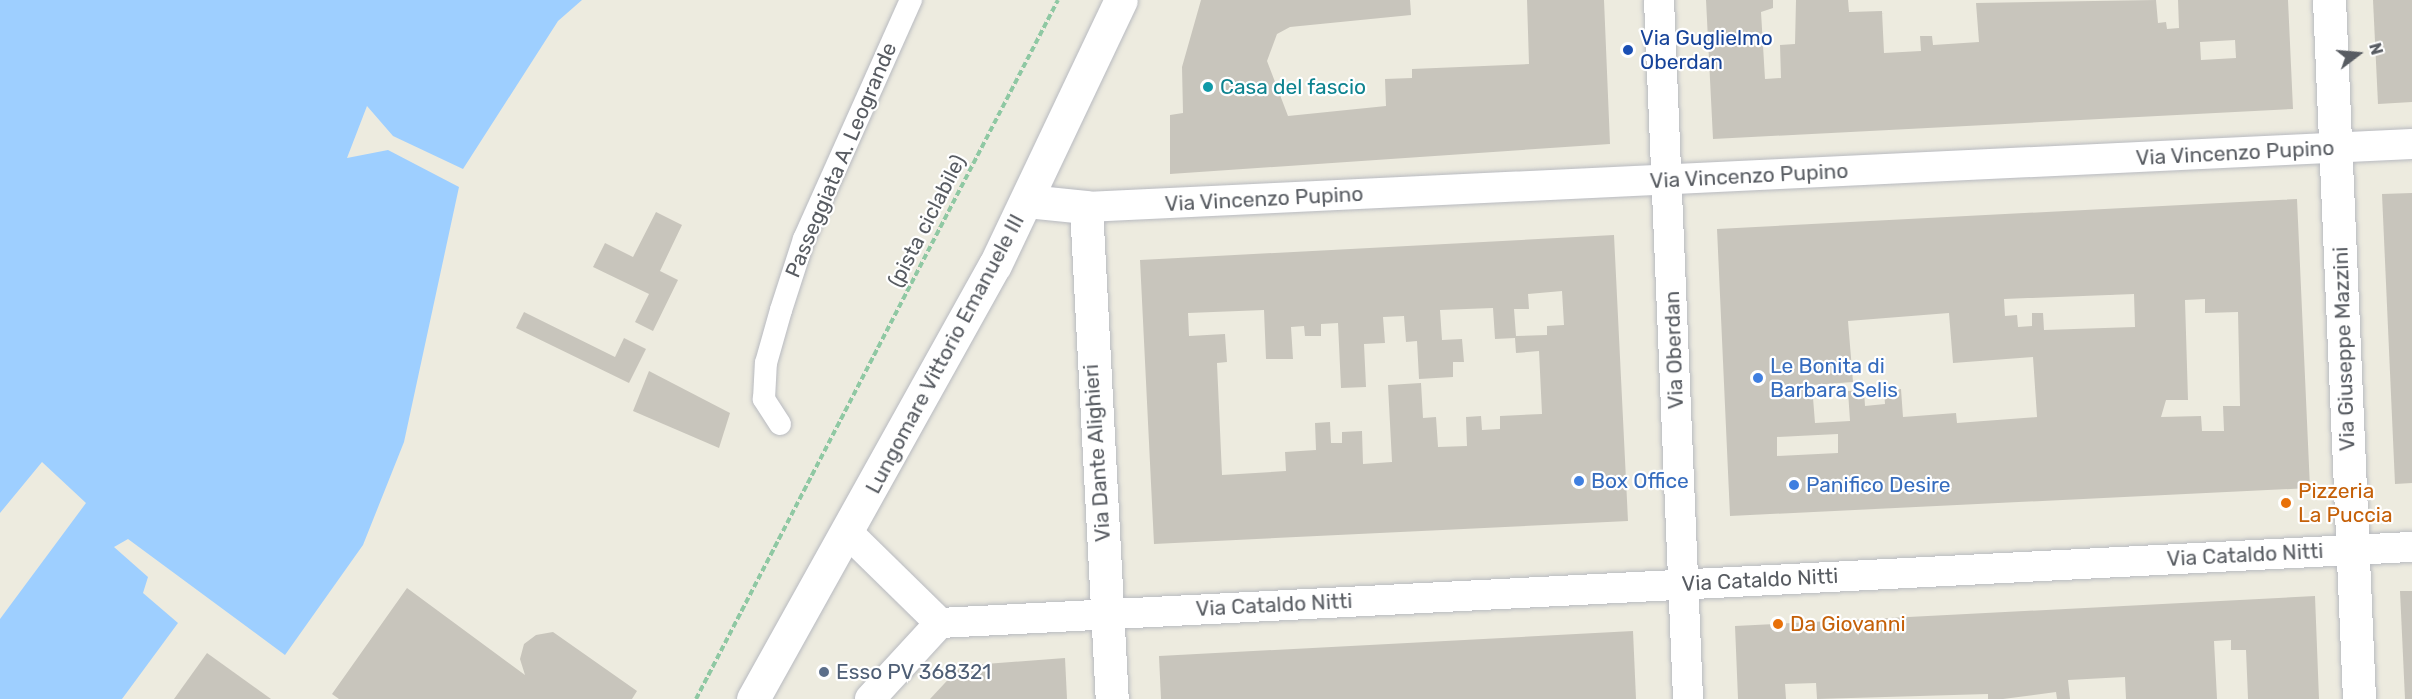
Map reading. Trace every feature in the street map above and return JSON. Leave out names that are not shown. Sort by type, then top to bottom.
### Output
[{"type":"main road","name":"Lungomare Vittorio Emanuele III","points":[[753,699],[847,532],[1027,201],[1121,0]]},
{"type":"main road","name":"Via Giuseppe Mazzini","points":[[2329,0],[2359,699]]},
{"type":"main road","points":[[1027,201],[1086,207]]},
{"type":"main road","name":"Via Dante Alighieri","points":[[1086,207],[1112,699]]},
{"type":"street","name":"Passeggiata A. Leogrande","points":[[780,424],[764,399],[766,363],[781,310],[804,239],[911,0]]},
{"type":"street","name":"Via Oberdan","points":[[1659,0],[1688,699]]},
{"type":"street","name":"Via Vincenzo Pupino","points":[[1086,207],[2412,144]]},
{"type":"street","points":[[847,532],[940,622],[870,699]]},
{"type":"street","name":"Via Cataldo Nitti","points":[[940,622],[2412,547]]},
{"type":"path","name":"(pista ciclabile)","points":[[696,699],[1058,0]]},
{"type":"water","points":[[0,0],[582,0],[558,21],[463,169],[393,136],[367,106],[347,158],[388,150],[459,187],[404,442],[363,545],[285,655],[128,539],[114,547],[148,577],[143,593],[178,623],[122,699],[0,699],[0,619],[86,503],[42,462],[0,513]]},
{"type":"building","points":[[1201,0],[1410,0],[1411,15],[1290,27],[1277,34],[1267,61],[1288,116],[1386,106],[1385,79],[1412,78],[1412,69],[1529,64],[1527,0],[1604,0],[1610,144],[1170,174],[1170,115],[1183,113],[1182,67]]},
{"type":"building","points":[[1706,0],[1773,0],[1773,8],[1761,12],[1765,79],[1781,78],[1780,45],[1795,44],[1796,0],[1848,0],[1849,12],[1882,11],[1884,53],[1921,51],[1920,36],[1932,36],[1933,45],[1979,42],[1976,3],[2156,0],[2158,23],[2166,22],[2167,29],[2179,28],[2178,0],[2288,0],[2293,109],[1713,139]],"holes":[[[2235,40],[2236,58],[2201,60],[2200,42]]]},
{"type":"building","points":[[2373,0],[2412,0],[2412,102],[2378,104]]},
{"type":"building","points":[[2412,193],[2412,483],[2395,484],[2382,194]]},
{"type":"building","points":[[2297,199],[2310,488],[1730,516],[1717,229]],"holes":[[[2134,294],[2135,327],[2044,330],[2043,313],[2032,313],[2032,326],[2018,327],[2017,315],[2005,316],[2004,299]],[[2205,299],[2205,313],[2238,312],[2240,406],[2223,406],[2224,431],[2202,431],[2201,416],[2161,417],[2166,400],[2188,400],[2185,300]],[[1949,313],[1953,363],[2033,357],[2037,417],[1957,423],[1956,413],[1903,417],[1901,389],[1884,391],[1885,404],[1865,406],[1864,390],[1848,391],[1850,421],[1815,423],[1812,385],[1853,382],[1848,321]],[[1838,434],[1838,453],[1777,456],[1777,437]]]},
{"type":"building","points":[[656,212],[682,225],[660,271],[678,280],[653,331],[635,322],[649,294],[593,267],[605,243],[633,257]]},
{"type":"building","points":[[1614,235],[1628,521],[1154,544],[1140,260]],"holes":[[[1562,291],[1564,325],[1547,326],[1547,335],[1516,336],[1514,309],[1529,309],[1528,294]],[[1493,308],[1495,339],[1515,338],[1516,353],[1539,351],[1542,414],[1500,416],[1500,429],[1482,430],[1481,416],[1466,417],[1467,446],[1438,447],[1436,417],[1423,418],[1421,383],[1388,385],[1392,462],[1363,464],[1362,431],[1342,432],[1342,443],[1331,443],[1330,422],[1315,423],[1316,450],[1285,452],[1286,471],[1222,475],[1217,363],[1227,362],[1225,334],[1189,336],[1188,313],[1264,310],[1266,359],[1293,359],[1291,327],[1304,326],[1305,336],[1321,336],[1321,324],[1338,323],[1341,388],[1366,387],[1364,344],[1385,343],[1383,317],[1404,316],[1406,342],[1417,341],[1419,379],[1453,377],[1453,362],[1464,362],[1462,339],[1442,340],[1440,310]]]},
{"type":"building","points":[[524,312],[615,357],[624,338],[646,349],[629,383],[516,328]]},
{"type":"building","points":[[649,371],[730,413],[719,448],[633,411]]},
{"type":"building","points":[[407,588],[525,675],[520,659],[524,644],[536,635],[553,632],[637,691],[632,699],[339,699],[332,694]]},
{"type":"building","points":[[2400,591],[2412,591],[2412,699],[2405,699]]},
{"type":"building","points":[[2315,596],[2319,699],[2248,699],[2246,650],[2231,650],[2231,640],[2214,641],[2217,699],[2126,699],[2125,677],[2068,680],[2070,699],[2057,699],[2056,692],[2003,699],[1988,699],[1988,694],[1817,699],[1816,683],[1785,684],[1786,699],[1738,699],[1735,626]]},
{"type":"building","points":[[1633,631],[1636,699],[1161,699],[1159,656]]},
{"type":"building","points":[[207,653],[271,699],[174,699]]},
{"type":"building","points":[[1065,658],[1067,699],[930,699],[957,670],[972,665]]},
{"type":"place","name":"Via Guglielmo Oberdan","points":[[1628,50]]},
{"type":"place","name":"Casa del fascio","points":[[1208,87]]},
{"type":"place","name":"Le Bonita di Barbara Selis","points":[[1758,378]]},
{"type":"place","name":"Box Office","points":[[1579,481]]},
{"type":"place","name":"Panifico Desire","points":[[1794,485]]},
{"type":"place","name":"Pizzeria La Puccia","points":[[2286,503]]},
{"type":"place","name":"Da Giovanni","points":[[1778,624]]},
{"type":"place","name":"Esso PV 368321","points":[[824,672]]}]
